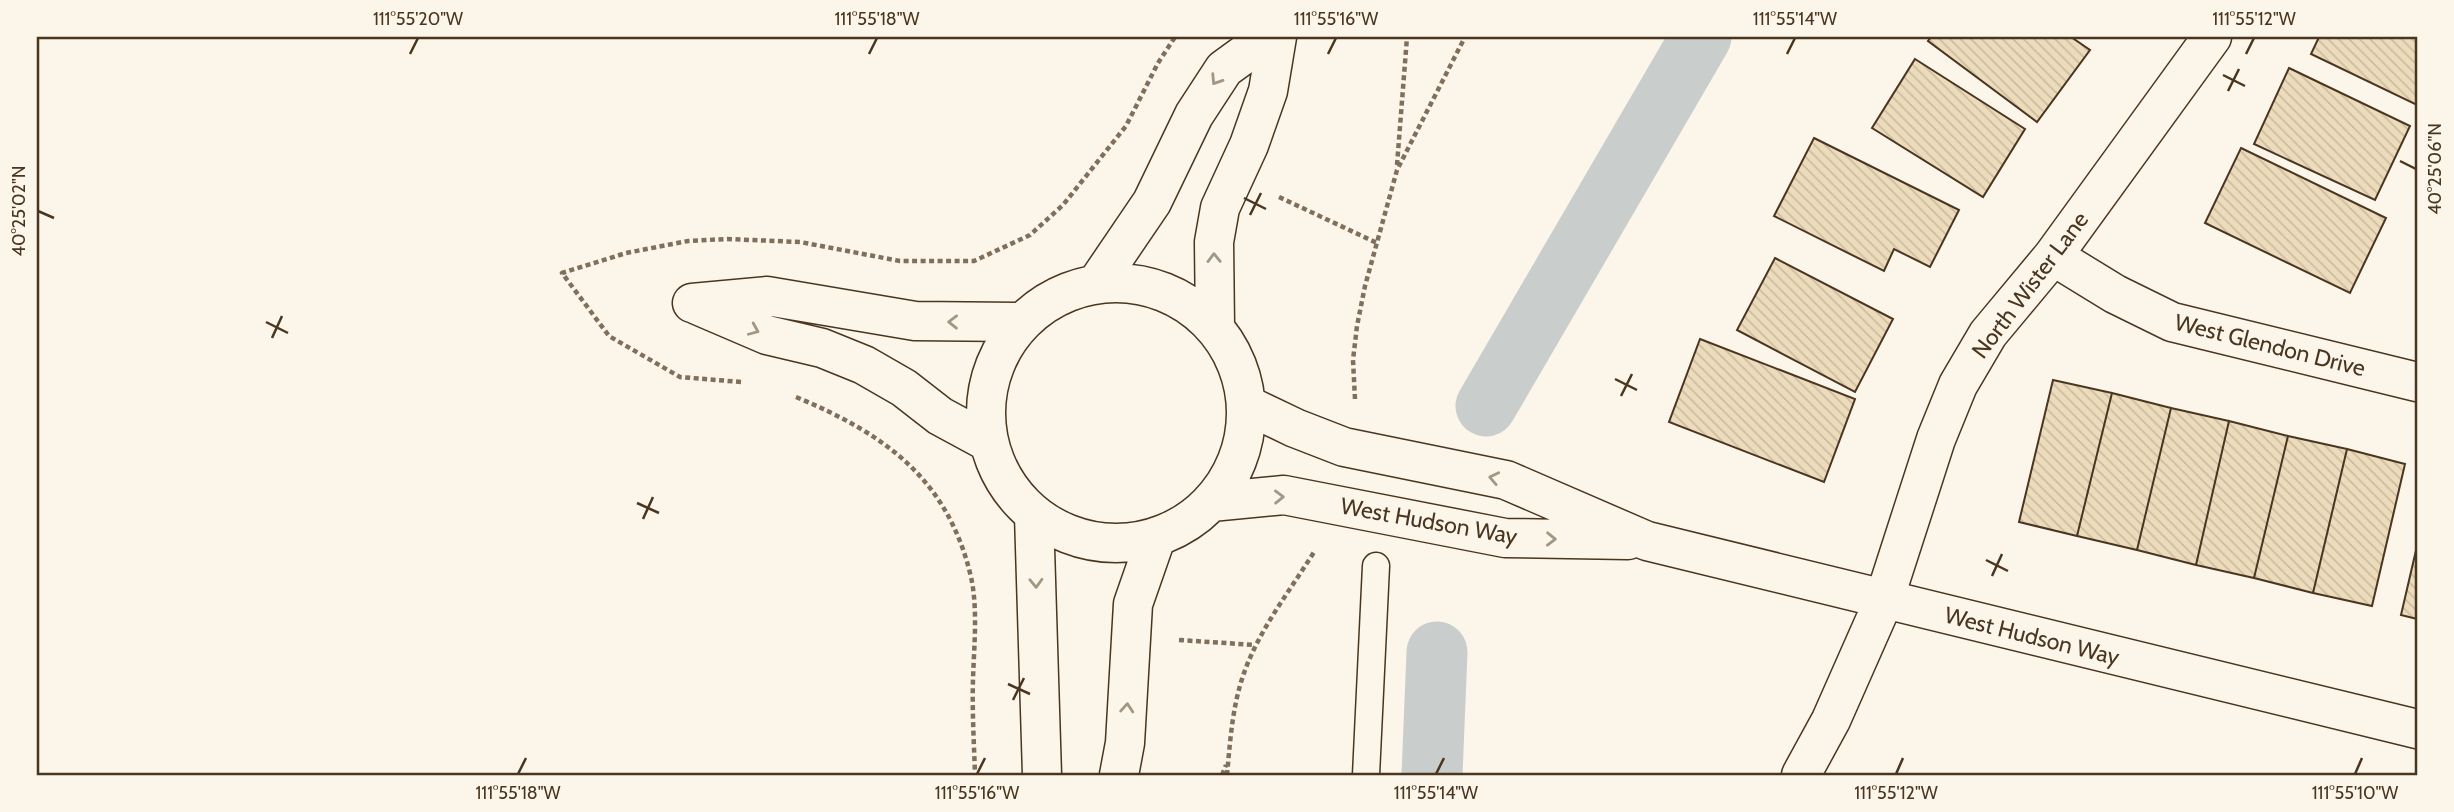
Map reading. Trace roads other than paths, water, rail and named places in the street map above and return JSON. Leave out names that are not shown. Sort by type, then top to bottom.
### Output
[{"type":"street","points":[[1097,283],[1152,202],[1194,115],[1224,69],[1268,37]]},
{"type":"street","points":[[1215,326],[1214,242],[1220,208],[1249,145],[1268,91],[1277,37]]},
{"type":"street","name":"North Wister Lane","points":[[1801,775],[1832,720],[1884,600],[1936,439],[1958,385],[1988,334],[2053,256],[2212,37]]},
{"type":"street","name":"West Glendon Drive","points":[[2053,256],[2115,294],[2172,322],[2417,382]]},
{"type":"street","points":[[1097,283],[1140,284],[1181,298],[1215,326],[1238,363],[1247,405],[1243,448],[1225,487],[1195,518],[1156,538],[1114,544],[1071,535],[1034,515],[1005,482],[988,442],[985,398],[997,358],[1021,322],[1056,296],[1097,283]]},
{"type":"street","points":[[988,442],[940,416],[904,388],[864,365],[822,348],[767,335],[692,303],[767,296],[915,321],[1021,322]]},
{"type":"street","name":"West Hudson Way","points":[[1247,405],[1344,447],[1506,481],[1647,541],[2417,729]]},
{"type":"street","name":"West Hudson Way","points":[[1211,502],[1284,495],[1505,538],[1647,541]]},
{"type":"street","points":[[1034,515],[1042,775]]},
{"type":"street","points":[[1119,775],[1125,743],[1133,604],[1156,538]]},
{"type":"lane","points":[[1366,775],[1376,566]]},
{"type":"waterway","points":[[1486,406],[1701,37]]},
{"type":"waterway","points":[[1432,775],[1437,652]]}]
